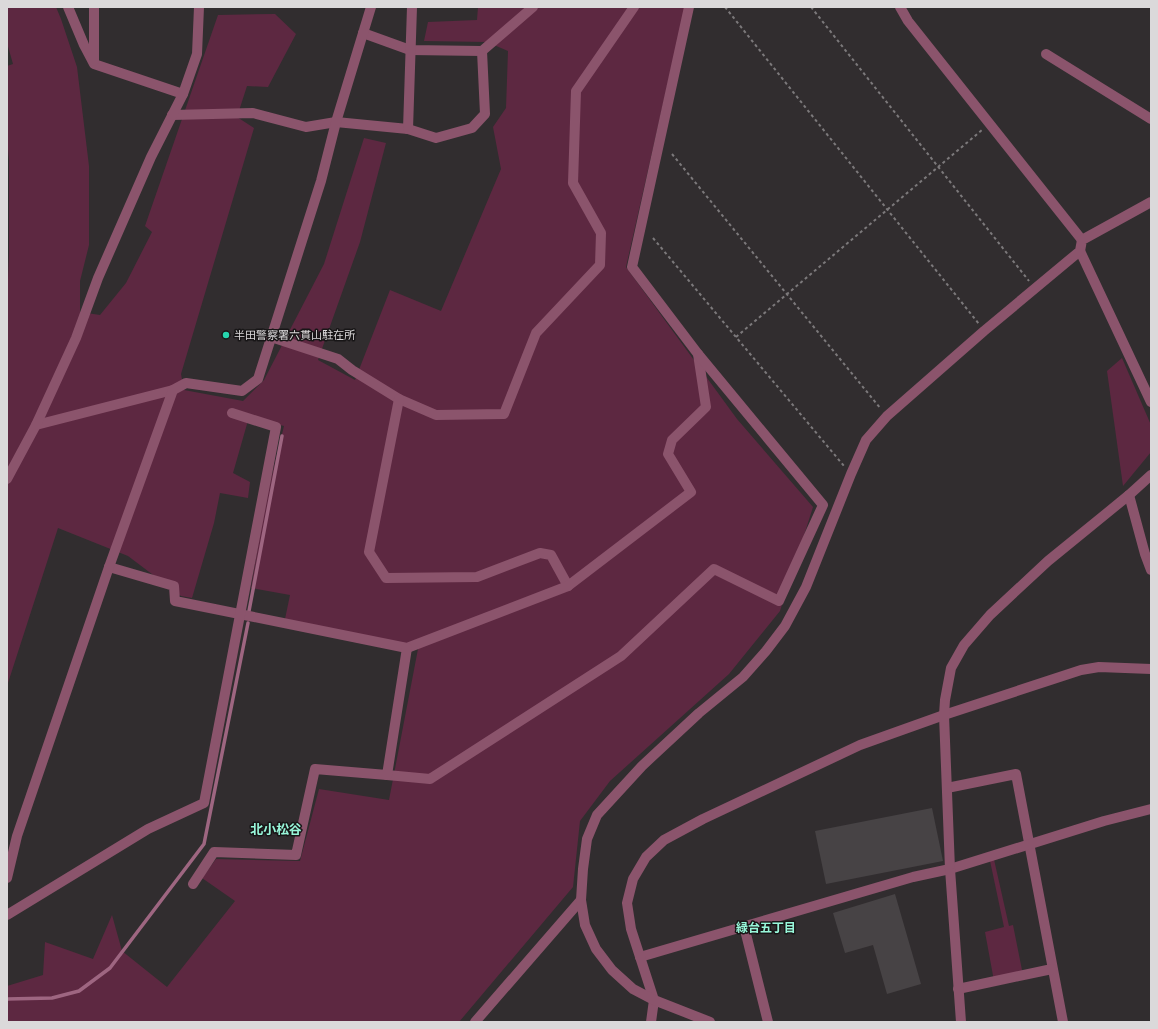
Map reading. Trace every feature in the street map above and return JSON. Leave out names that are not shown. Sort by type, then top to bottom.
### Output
[{"type":"street","points":[[68,7],[84,45],[94,64],[182,94]]},
{"type":"street","points":[[94,7],[94,64]]},
{"type":"street","points":[[7,479],[36,424],[76,338],[101,271],[151,157],[182,94],[197,54],[199,7]]},
{"type":"street","points":[[36,424],[173,390],[186,383],[242,391],[258,379],[321,181],[336,122],[371,7]]},
{"type":"street","points":[[408,129],[412,7]]},
{"type":"street","points":[[363,33],[410,50],[482,51],[533,7]]},
{"type":"street","points":[[271,337],[338,359],[352,370],[399,399],[436,415],[504,414],[536,333],[600,265],[601,233],[573,183],[576,91],[634,7]]},
{"type":"street","points":[[193,884],[214,852],[296,855],[315,769],[430,779],[621,656],[714,569],[779,601],[823,505],[698,354],[632,267],[689,7]]},
{"type":"street","points":[[900,7],[908,21],[1082,240],[1080,251],[1151,402]]},
{"type":"street","points":[[172,115],[252,113],[306,127],[336,122],[408,129],[436,138],[472,128],[485,114],[482,51]]},
{"type":"street","points":[[1046,54],[1151,119]]},
{"type":"street","points":[[1082,240],[1151,202]]},
{"type":"street","points":[[710,1022],[654,1000],[633,989],[612,970],[596,949],[585,925],[581,900],[587,839],[597,814],[642,766],[699,713],[743,677],[766,651],[785,626],[806,587],[866,440],[887,416],[984,331],[1080,251]]},
{"type":"street","points":[[109,567],[174,586],[175,601],[407,648],[568,586],[691,492],[668,454],[672,440],[706,407],[698,354]]},
{"type":"street","points":[[7,878],[17,836],[109,567],[173,390]]},
{"type":"street","points":[[399,399],[368,552],[386,578],[477,577],[540,553],[551,555],[568,586]]},
{"type":"street","points":[[7,915],[148,829],[204,803],[276,426],[232,413]]},
{"type":"street","points":[[961,1022],[950,868],[944,715],[945,700],[951,668],[964,645],[990,615],[1048,561],[1129,495],[1151,475]]},
{"type":"street","points":[[1129,495],[1145,554],[1151,570]]},
{"type":"street","points":[[387,775],[407,648]]},
{"type":"street","points":[[651,1022],[654,1000],[631,929],[627,903],[633,879],[646,857],[664,840],[702,819],[860,745],[944,715],[1081,670],[1099,667],[1151,669]]},
{"type":"street","points":[[947,788],[1016,774],[1062,1022]]},
{"type":"street","points":[[640,956],[913,877],[950,868],[1104,821],[1151,809]]},
{"type":"street","points":[[475,1022],[581,900]]},
{"type":"street","points":[[744,926],[768,1022]]},
{"type":"street","points":[[958,988],[1052,969]]},
{"type":"path","points":[[725,7],[984,331]]},
{"type":"path","points":[[811,7],[1035,288]]},
{"type":"path","points":[[736,337],[989,124]]},
{"type":"path","points":[[672,154],[887,416]]},
{"type":"path","points":[[652,238],[851,474]]},
{"type":"shaded area","points":[[7,7],[56,7],[77,67],[89,166],[89,245],[80,281],[80,312],[100,315],[126,283],[152,232],[145,226],[218,15],[275,14],[296,34],[268,87],[247,86],[237,117],[254,128],[181,374],[184,390],[243,401],[264,380],[324,264],[364,138],[386,143],[360,242],[318,360],[355,380],[390,290],[441,311],[501,169],[493,127],[506,108],[508,51],[487,42],[424,41],[428,22],[477,20],[478,7],[685,7],[626,267],[737,419],[813,507],[780,611],[729,674],[610,781],[580,821],[573,887],[459,1022],[7,1022],[7,986],[43,975],[45,942],[93,959],[112,915],[122,951],[167,987],[235,901],[202,878],[216,859],[300,861],[319,789],[389,800],[418,649],[285,619],[290,595],[251,588],[265,503],[284,426],[249,417],[233,473],[250,482],[248,498],[220,493],[214,523],[192,598],[181,596],[128,556],[58,528],[7,686],[7,306],[9,253],[9,160],[7,138],[7,66],[13,64],[7,43]]},
{"type":"shaded area","points":[[1122,358],[1151,425],[1151,452],[1123,486],[1107,371]]},
{"type":"shaded area","points":[[993,855],[1009,926],[1013,925],[1023,975],[994,981],[985,932],[1004,927],[989,856]]},
{"type":"building","points":[[932,808],[943,861],[826,884],[815,831]]},
{"type":"building","points":[[895,894],[921,984],[887,994],[873,945],[845,953],[833,913]]},
{"type":"waterway","points":[[249,611],[282,436]]},
{"type":"waterway","points":[[7,999],[52,998],[79,991],[110,968],[204,844],[248,623]]},
{"type":"place","name":"半田警察署六貫山駐在所","points":[[226,335]]},
{"type":"district","name":"北小松谷","points":[[276,829]]},
{"type":"district","name":"緑台五丁目","points":[[766,928]]}]
